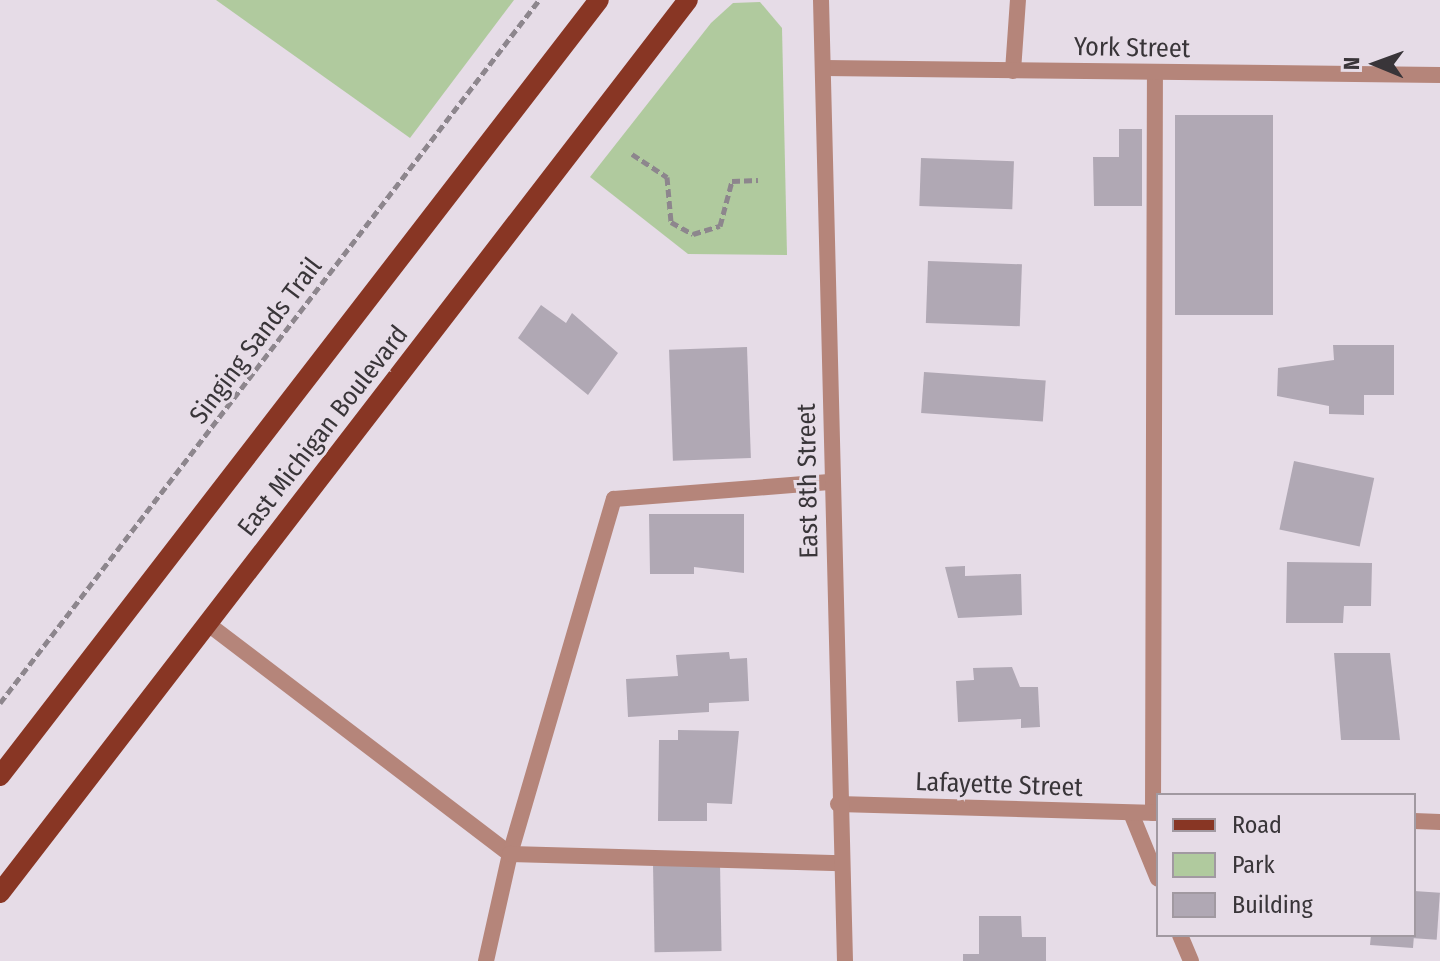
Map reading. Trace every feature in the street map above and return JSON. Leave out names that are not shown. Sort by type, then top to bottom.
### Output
[{"type":"main road","name":"East Michigan Boulevard","points":[[0,776],[599,0]]},
{"type":"main road","name":"East Michigan Boulevard","points":[[0,893],[688,0]]},
{"type":"street","name":"East 8th Street","points":[[821,0],[838,804],[845,961]]},
{"type":"street","points":[[1013,71],[1018,0]]},
{"type":"street","name":"York Street","points":[[824,68],[1440,75]]},
{"type":"street","points":[[1155,72],[1156,813]]},
{"type":"street","points":[[486,961],[510,854],[614,499],[832,482]]},
{"type":"street","points":[[208,624],[510,854],[841,863]]},
{"type":"street","name":"Lafayette Street","points":[[838,804],[1156,813]]},
{"type":"street","points":[[1131,813],[1156,874]]},
{"type":"street","points":[[1416,821],[1440,822]]},
{"type":"street","points":[[1181,937],[1191,961]]},
{"type":"path","name":"Singing Sands Trail","points":[[0,703],[539,0]]},
{"type":"path","points":[[632,154],[667,177],[671,222],[693,234],[720,226],[732,181],[758,180]]},
{"type":"green space","points":[[216,0],[514,0],[410,138]]},
{"type":"green space","points":[[760,2],[782,28],[787,255],[688,254],[590,177],[711,23],[733,3]]},
{"type":"building","points":[[1175,115],[1273,115],[1273,315],[1175,315]]},
{"type":"building","points":[[1119,129],[1142,129],[1142,206],[1094,206],[1093,157],[1119,157]]},
{"type":"building","points":[[921,158],[1014,161],[1012,209],[919,206]]},
{"type":"building","points":[[928,261],[1022,264],[1020,326],[926,323]]},
{"type":"building","points":[[541,305],[566,323],[572,313],[618,353],[588,395],[518,338]]},
{"type":"building","points":[[1333,345],[1394,345],[1394,395],[1364,395],[1364,415],[1329,414],[1329,406],[1277,396],[1278,368],[1334,360]]},
{"type":"building","points":[[747,347],[751,458],[673,461],[669,350]]},
{"type":"building","points":[[924,372],[1046,381],[1043,421],[921,413]]},
{"type":"building","points":[[1294,461],[1374,478],[1360,547],[1279,529]]},
{"type":"building","points":[[649,514],[744,514],[744,573],[694,567],[694,574],[650,574]]},
{"type":"building","points":[[1287,562],[1372,563],[1371,606],[1344,606],[1343,623],[1286,623]]},
{"type":"building","points":[[965,566],[965,576],[1021,574],[1022,615],[958,618],[945,567]]},
{"type":"building","points":[[729,652],[730,659],[747,658],[749,701],[709,703],[709,712],[628,717],[626,679],[678,676],[676,655]]},
{"type":"building","points":[[1334,653],[1390,653],[1400,740],[1341,740]]},
{"type":"building","points":[[1012,667],[1020,687],[1038,687],[1040,727],[1021,728],[1021,719],[958,722],[956,681],[974,680],[973,668]]},
{"type":"building","points":[[678,730],[739,731],[732,804],[707,803],[707,821],[658,821],[659,740],[678,740]]},
{"type":"building","points":[[720,863],[722,951],[655,952],[653,864]]},
{"type":"building","points":[[1416,891],[1440,893],[1437,940],[1411,938],[1416,937]]},
{"type":"building","points":[[979,916],[1021,916],[1022,937],[1046,937],[1046,961],[963,961],[963,954],[979,954]]},
{"type":"building","points":[[1371,937],[1414,937],[1413,948],[1370,945]]}]
